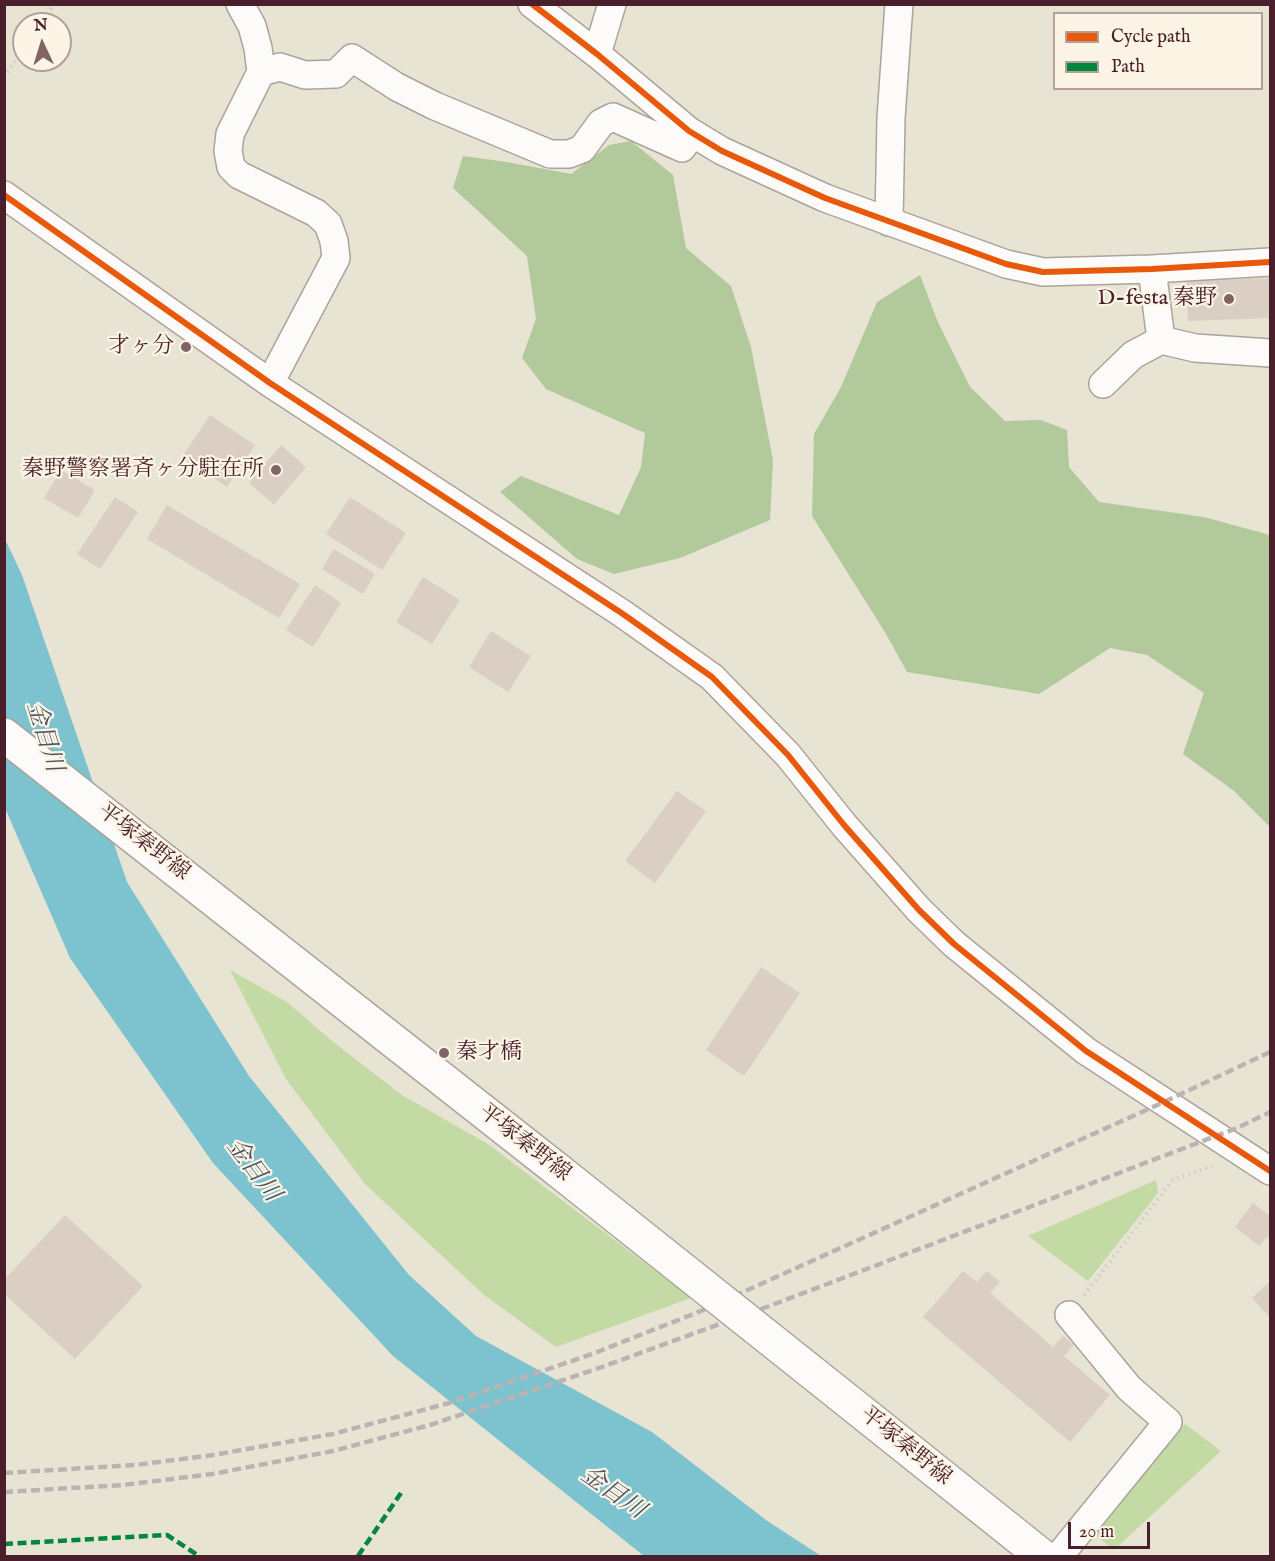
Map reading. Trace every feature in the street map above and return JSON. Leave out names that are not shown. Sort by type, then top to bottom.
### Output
[{"type":"main road","name":"平塚秦野線","points":[[4,735],[559,1171],[1042,1557]]},
{"type":"street","points":[[240,4],[252,26],[261,72],[230,134],[228,151],[231,167],[239,175],[316,213],[328,224],[334,241],[336,258],[270,383]]},
{"type":"street","points":[[532,4],[597,54],[692,133],[722,151],[825,198],[1006,264],[1043,272],[1152,269],[1270,262]]},
{"type":"street","points":[[597,54],[612,4]]},
{"type":"street","points":[[889,222],[891,118],[899,4]]},
{"type":"street","points":[[261,72],[280,67],[305,75],[336,74],[352,58],[398,87],[435,106],[550,154],[569,154],[582,148],[601,123],[614,117],[682,148],[692,133]]},
{"type":"street","points":[[4,195],[270,383],[623,614],[711,677],[788,755],[844,825],[919,910],[954,944],[1086,1051],[1270,1171]]},
{"type":"street","points":[[1152,269],[1161,340]]},
{"type":"street","points":[[1103,384],[1133,355],[1161,340],[1195,348],[1270,353]]},
{"type":"street","points":[[1059,1557],[1168,1422],[1129,1388],[1069,1315]]},
{"type":"path","points":[[1069,1315],[1173,1180],[1214,1166]]},
{"type":"green space","points":[[631,141],[673,175],[686,248],[731,286],[751,347],[773,460],[770,520],[680,558],[614,574],[577,559],[500,492],[521,476],[619,515],[641,467],[645,433],[546,389],[522,358],[536,319],[527,256],[453,188],[463,156],[571,174],[609,145]]},
{"type":"green space","points":[[920,275],[937,320],[970,387],[1005,421],[1041,420],[1067,430],[1069,467],[1099,502],[1204,517],[1270,535],[1270,827],[1234,791],[1183,754],[1204,693],[1147,655],[1110,648],[1039,694],[907,672],[886,634],[812,516],[814,434],[841,387],[877,302]]},
{"type":"green space","points":[[230,970],[287,1002],[332,1041],[402,1095],[488,1144],[691,1298],[556,1347],[484,1295],[365,1184],[286,1079]]},
{"type":"green space","points":[[1156,1180],[1158,1193],[1088,1281],[1028,1236]]},
{"type":"green space","points":[[1185,1424],[1221,1451],[1114,1550],[1093,1533]]},
{"type":"water","name":"金目川","points":[[4,537],[22,575],[127,882],[249,1076],[409,1275],[476,1336],[652,1432],[766,1520],[821,1556],[644,1556],[393,1356],[213,1163],[70,958],[5,808]]},
{"type":"building","name":"D-festa 秦野","points":[[1270,278],[1270,318],[1188,321],[1187,281]]},
{"type":"building","points":[[210,415],[255,445],[227,487],[182,457]]},
{"type":"building","points":[[281,445],[306,467],[274,505],[249,483]]},
{"type":"building","points":[[61,470],[95,490],[78,518],[44,498]]},
{"type":"building","points":[[115,497],[138,512],[100,569],[77,554]]},
{"type":"building","points":[[350,497],[406,533],[382,570],[326,534]]},
{"type":"building","points":[[167,505],[300,584],[279,618],[147,539]]},
{"type":"building","points":[[334,549],[375,574],[363,594],[322,569]]},
{"type":"building","points":[[423,577],[460,600],[432,644],[396,622]]},
{"type":"building","points":[[315,585],[341,603],[313,647],[286,630]]},
{"type":"building","points":[[491,631],[531,656],[508,692],[469,667]]},
{"type":"building","points":[[677,791],[706,811],[655,883],[625,861]]},
{"type":"building","points":[[761,967],[800,993],[744,1076],[706,1050]]},
{"type":"building","points":[[1253,1203],[1270,1216],[1270,1239],[1267,1237],[1259,1246],[1235,1227]]},
{"type":"building","points":[[65,1215],[143,1286],[75,1359],[4,1294],[4,1280]]},
{"type":"building","points":[[963,1271],[977,1282],[987,1271],[1000,1282],[990,1293],[1053,1347],[1063,1336],[1074,1345],[1064,1356],[1110,1395],[1070,1442],[923,1317]]},
{"type":"building","points":[[1270,1281],[1270,1318],[1252,1298]]},
{"type":"railway","points":[[4,1473],[135,1465],[213,1455],[333,1434],[449,1403],[592,1354],[701,1311],[1270,1052]]},
{"type":"railway","points":[[4,1492],[123,1485],[212,1474],[333,1451],[430,1425],[599,1368],[772,1305],[1237,1128],[1270,1112]]},
{"type":"marked path","points":[[358,1556],[401,1493]]},
{"type":"marked path","points":[[4,1544],[167,1535],[199,1556]]},
{"type":"cycle path","points":[[532,4],[597,54],[689,131],[722,151],[825,198],[1006,264],[1043,272],[1152,269],[1270,262]]},
{"type":"cycle path","points":[[4,195],[270,383],[623,614],[712,677],[788,755],[844,825],[919,910],[954,944],[1086,1051],[1270,1171]]},
{"type":"place","name":"D-festa 秦野","points":[[1229,299]]},
{"type":"place","name":"才ヶ分","points":[[186,347]]},
{"type":"place","name":"秦野警察署斉ヶ分駐在所","points":[[276,470]]},
{"type":"place","name":"秦才橋","points":[[444,1053]]}]
